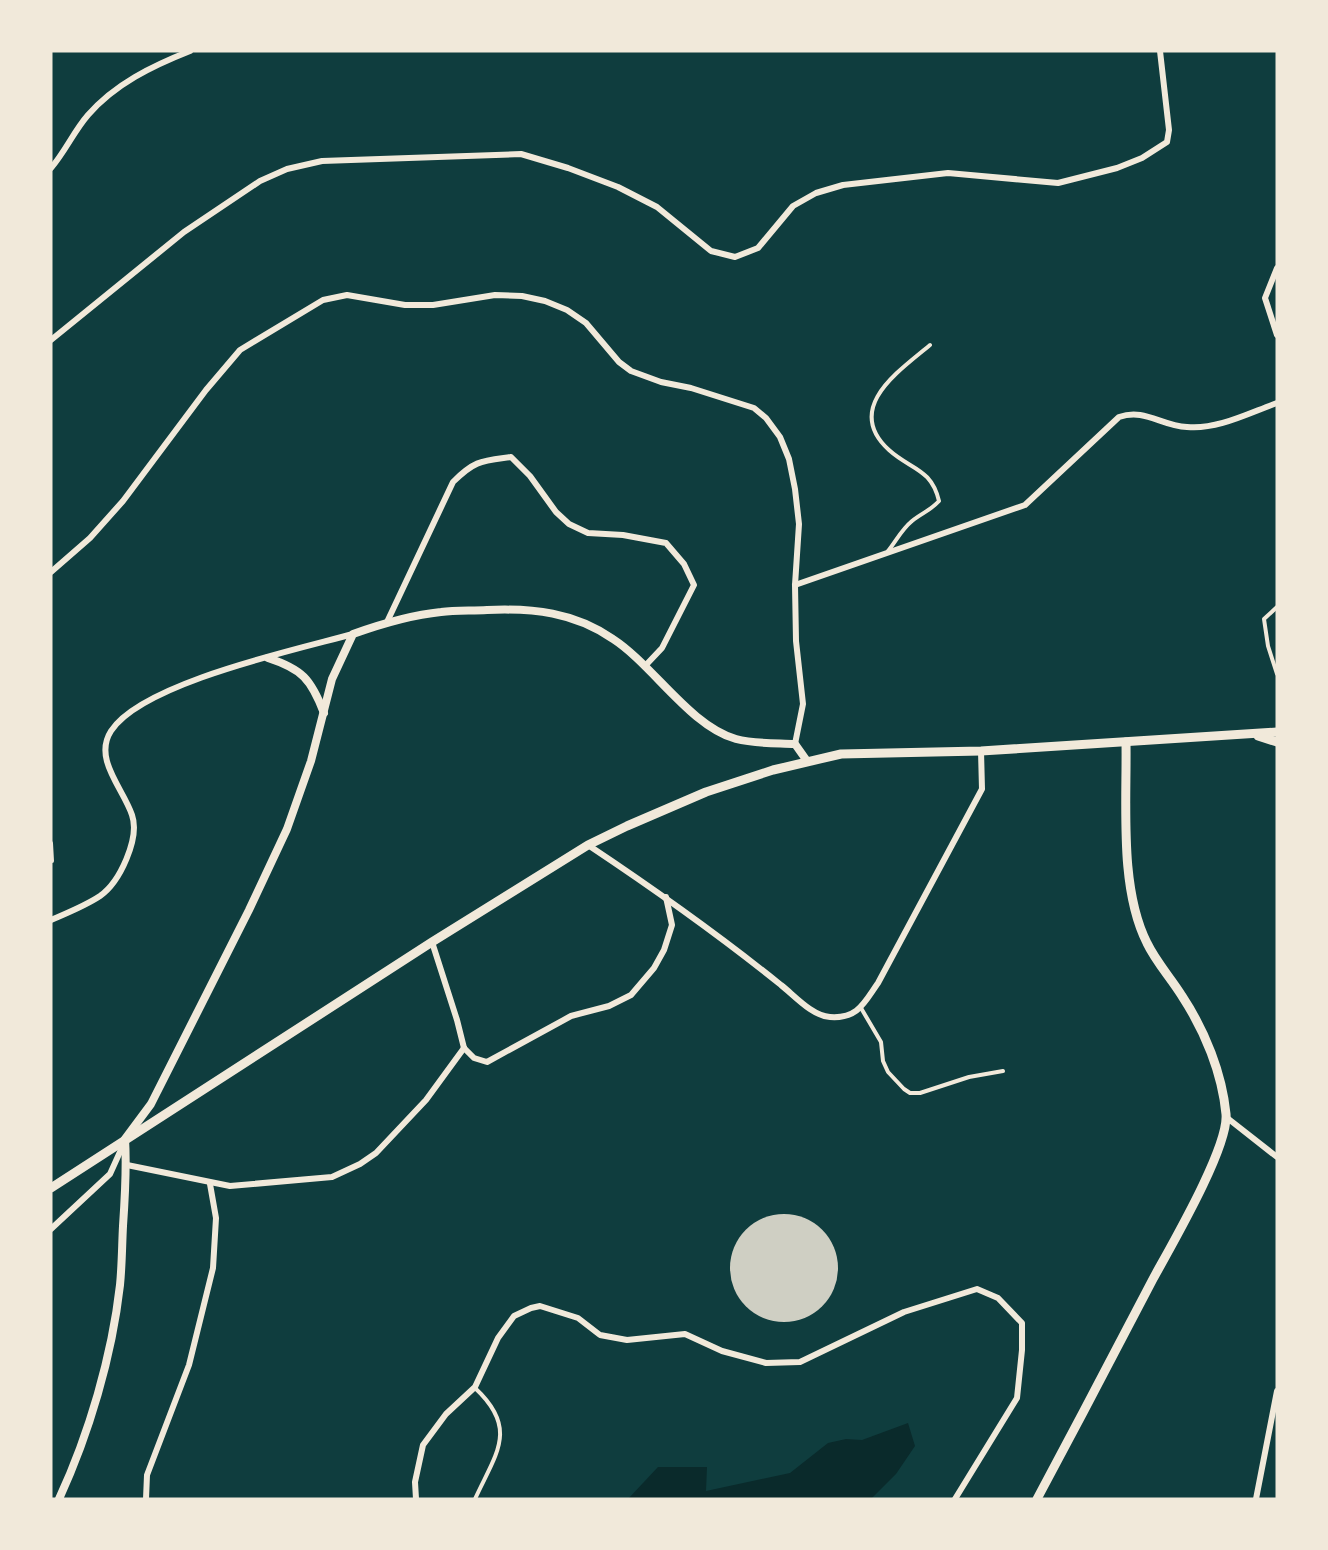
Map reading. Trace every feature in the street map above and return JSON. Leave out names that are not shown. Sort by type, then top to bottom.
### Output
[{"type":"main road","points":[[51,1188],[432,942],[588,845],[706,792],[807,761],[842,754],[981,751],[1277,732]]},
{"type":"main road","points":[[1250,734],[1277,742]]},
{"type":"main road","points":[[1037,1499],[1190,1211],[1220,1144],[1226,1117],[1217,1068],[1203,1033],[1182,996],[1147,944],[1136,910],[1129,877],[1125,742]]},
{"type":"street","points":[[51,168],[88,115],[111,93],[150,67],[190,51]]},
{"type":"street","points":[[51,340],[184,232],[260,181],[287,169],[322,161],[521,154],[568,168],[618,187],[657,207],[711,251],[735,257],[758,248],[793,206],[816,193],[843,185],[948,173],[1058,183],[1117,168],[1142,158],[1167,142],[1169,130],[1160,51]]},
{"type":"street","points":[[1277,268],[1265,298],[1277,335]]},
{"type":"street","points":[[51,572],[90,538],[123,501],[206,390],[240,350],[322,300],[347,295],[405,305],[433,305],[495,295],[545,301],[567,310],[586,323],[619,362],[631,371],[661,382],[691,388],[754,408],[766,418],[780,437],[789,459],[799,524],[795,585],[796,641],[803,704],[795,744],[807,761]]},
{"type":"street","points":[[795,585],[1025,505],[1119,417],[1131,413],[1146,415],[1184,427],[1206,427],[1277,403]]},
{"type":"street","points":[[387,622],[453,482],[480,461],[511,457],[530,476],[556,512],[569,524],[588,533],[623,535],[666,543],[684,564],[694,585],[662,648],[645,666]]},
{"type":"street","points":[[51,920],[101,895],[117,876],[132,845],[133,816],[109,770],[105,740],[112,729],[134,708],[172,688],[387,622],[442,612],[512,609],[547,612],[580,621],[630,652],[691,710],[716,730],[736,739],[795,744]]},
{"type":"street","points":[[51,1229],[110,1174],[125,1139],[151,1104],[287,829],[307,771],[336,669],[353,634]]},
{"type":"street","points":[[268,658],[287,664],[302,673],[316,691],[324,713]]},
{"type":"street","points":[[588,845],[666,897],[734,947],[812,1010],[828,1017],[853,1014],[861,1008],[878,983],[982,789],[981,751]]},
{"type":"street","points":[[432,942],[458,1020],[464,1048],[474,1058],[488,1062],[571,1016],[609,1006],[631,995],[654,968],[664,950],[672,925],[666,897]]},
{"type":"street","points":[[127,1166],[210,1184],[230,1186],[332,1177],[376,1154],[426,1100],[464,1048]]},
{"type":"street","points":[[1226,1117],[1277,1157]]},
{"type":"street","points":[[59,1499],[72,1471],[103,1377],[120,1286],[127,1166],[125,1139]]},
{"type":"street","points":[[146,1499],[147,1476],[189,1365],[213,1268],[216,1218],[210,1184]]},
{"type":"street","points":[[416,1499],[415,1482],[423,1444],[446,1414],[475,1387],[498,1338],[514,1316],[540,1306],[578,1318],[600,1335],[627,1340],[685,1334],[722,1351],[766,1363],[800,1362],[904,1312],[977,1289],[998,1298],[1022,1323],[1021,1369],[1017,1398],[956,1499]]},
{"type":"street","points":[[1256,1499],[1277,1391]]},
{"type":"lane","points":[[888,551],[907,526],[939,501],[936,490],[927,475],[889,450],[880,439],[873,426],[872,411],[875,398],[889,378],[930,345]]},
{"type":"lane","points":[[1277,607],[1264,619],[1268,646],[1277,674]]},
{"type":"lane","points":[[51,843],[52,861]]},
{"type":"lane","points":[[861,1008],[881,1042],[883,1061],[888,1072],[910,1093],[920,1093],[969,1077],[1003,1071]]},
{"type":"lane","points":[[475,1387],[496,1411],[501,1430],[496,1452],[475,1499]]},
{"type":"water","points":[[908,1423],[915,1446],[896,1474],[871,1499],[628,1499],[658,1467],[707,1467],[706,1491],[790,1473],[828,1443],[846,1439],[862,1440]]},
{"type":"building","points":[[784,1214],[805,1218],[822,1230],[834,1247],[838,1268],[834,1289],[822,1306],[805,1318],[784,1322],[763,1318],[746,1306],[734,1289],[730,1268],[734,1247],[746,1230],[763,1218]]}]
